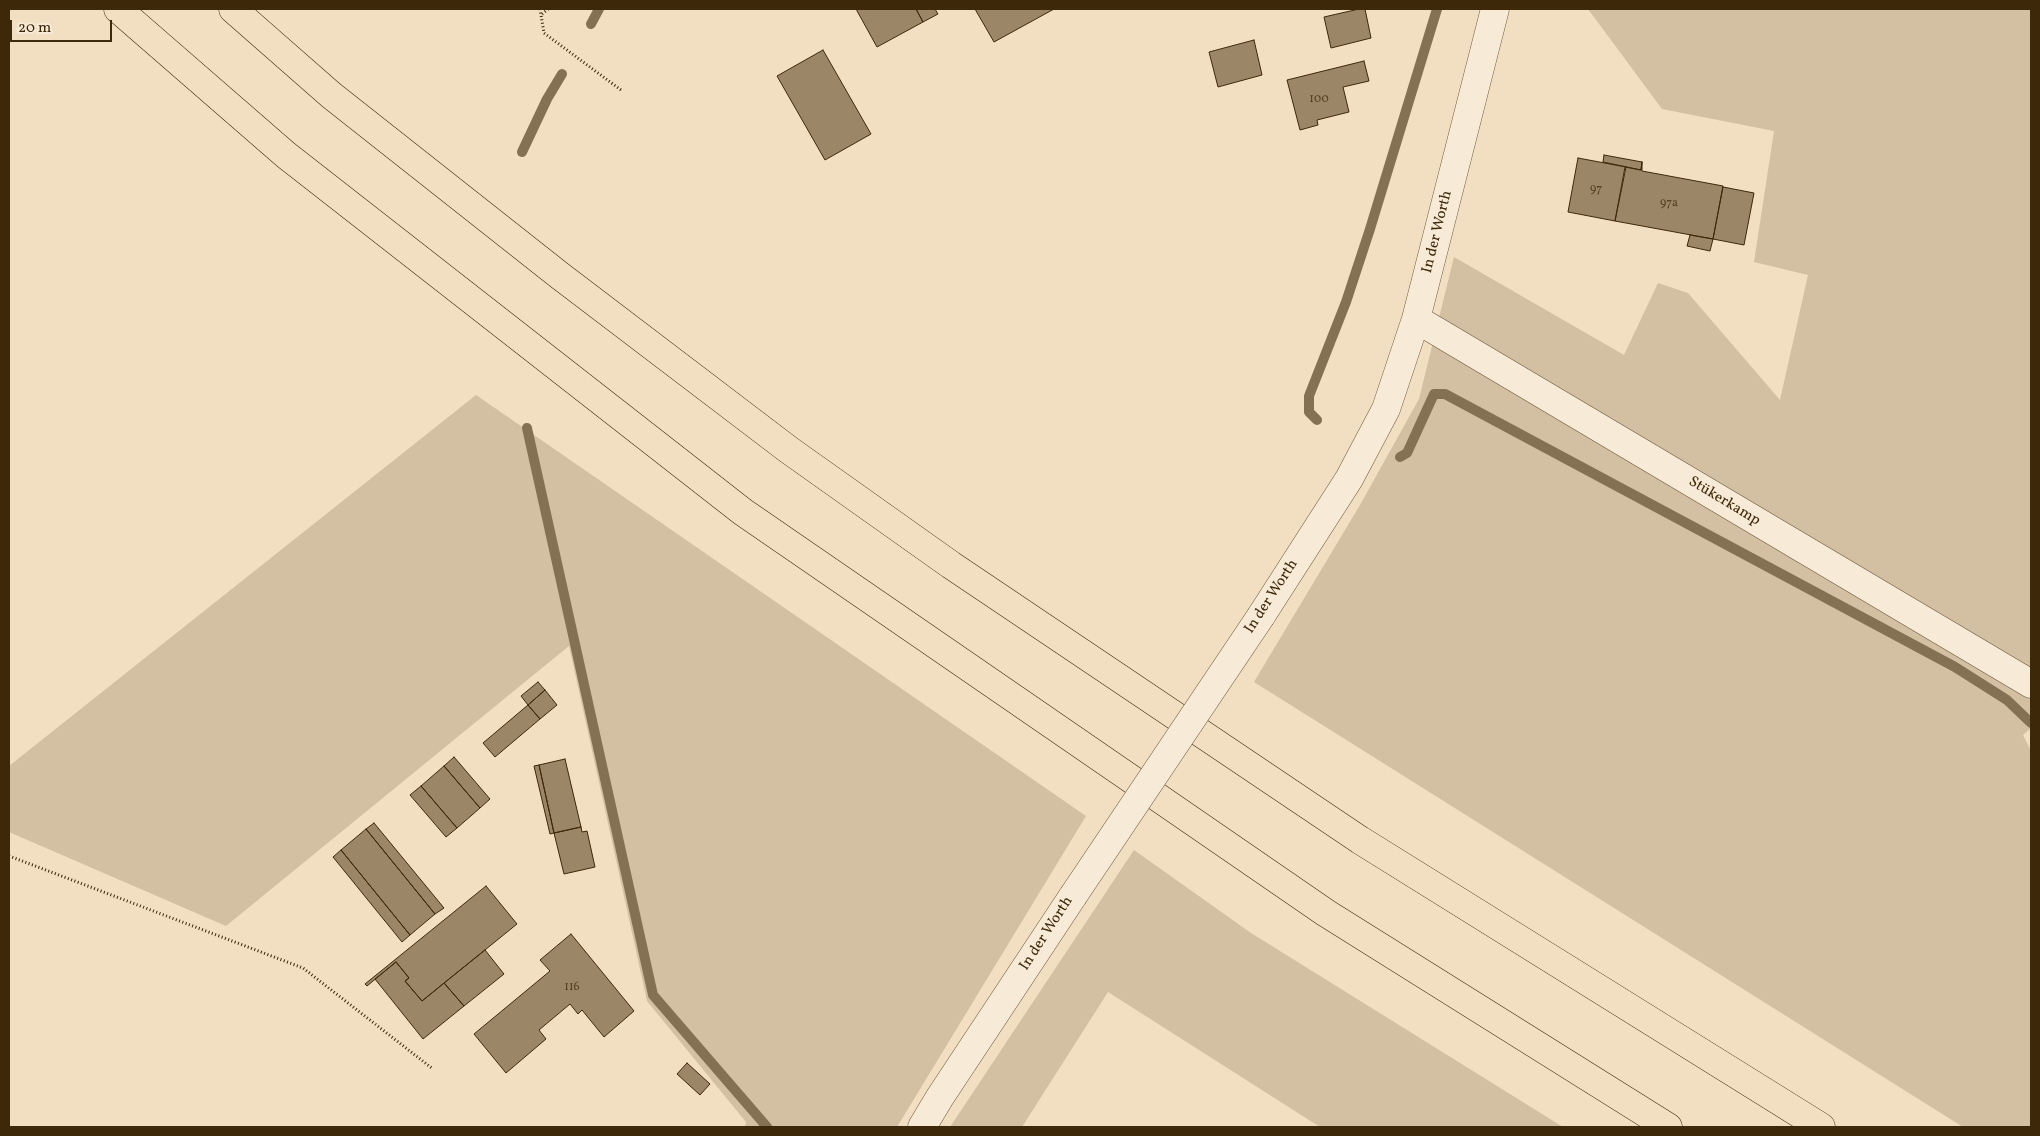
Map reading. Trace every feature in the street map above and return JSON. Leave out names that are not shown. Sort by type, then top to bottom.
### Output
[{"type":"highway","points":[[118,9],[286,154],[743,512],[1326,913],[1668,1127]]},
{"type":"highway","points":[[233,9],[331,94],[559,274],[789,450],[951,565],[1360,840],[1821,1127]]},
{"type":"street","name":"In der Worth","points":[[922,1127],[940,1097],[1261,616],[1350,479],[1386,409],[1416,320],[1495,9]]},
{"type":"street","name":"Stükerkamp","points":[[1416,320],[2031,684]]},
{"type":"path","points":[[540,9],[544,33],[621,90]]},
{"type":"path","points":[[541,14],[548,9]]},
{"type":"path","points":[[9,856],[303,968],[433,1069]]},
{"type":"shaded area","points":[[1588,9],[2031,9],[2031,728],[2023,735],[2031,751],[2031,1127],[1963,1127],[1254,682],[1360,505],[1419,399],[1454,257],[1624,355],[1658,283],[1688,293],[1780,400],[1808,275],[1754,262],[1774,131],[1662,109]]},
{"type":"shaded area","points":[[476,395],[1086,816],[897,1127],[745,1127],[746,1122],[647,1001],[569,646],[226,926],[9,832],[9,766]]},
{"type":"shaded area","points":[[1134,850],[1251,933],[1563,1127],[1320,1127],[1108,992],[1022,1127],[950,1127]]},
{"type":"building","points":[[856,9],[916,9],[923,22],[877,47]]},
{"type":"building","points":[[916,9],[935,9],[938,14],[923,22]]},
{"type":"building","points":[[975,9],[1054,9],[994,42]]},
{"type":"building","points":[[1365,9],[1371,38],[1331,48],[1324,17]]},
{"type":"building","points":[[1254,40],[1262,75],[1218,87],[1209,52]]},
{"type":"building","points":[[823,50],[871,134],[825,160],[777,76]]},
{"type":"building","points":[[1364,61],[1369,81],[1343,87],[1349,112],[1317,120],[1318,125],[1300,130],[1287,80]]},
{"type":"building","points":[[1604,155],[1642,162],[1641,170],[1603,162]]},
{"type":"building","points":[[1578,158],[1626,167],[1615,221],[1568,212]]},
{"type":"building","points":[[1642,162],[1642,171],[1723,186],[1713,239],[1615,221],[1625,167],[1641,170]]},
{"type":"building","points":[[1723,187],[1754,193],[1744,245],[1713,239]]},
{"type":"building","points":[[1690,235],[1713,239],[1710,251],[1687,246]]},
{"type":"building","points":[[538,682],[545,690],[528,705],[521,696]]},
{"type":"building","points":[[545,690],[557,705],[540,719],[528,705]]},
{"type":"building","points":[[528,705],[540,719],[495,757],[483,743]]},
{"type":"building","points":[[454,757],[490,799],[480,808],[444,766]]},
{"type":"building","points":[[565,759],[581,827],[554,833],[539,765]]},
{"type":"building","points":[[539,765],[554,833],[550,834],[534,766]]},
{"type":"building","points":[[444,766],[480,808],[457,828],[421,786]]},
{"type":"building","points":[[421,786],[457,828],[446,837],[410,795]]},
{"type":"building","points":[[374,823],[444,908],[435,914],[366,829]]},
{"type":"building","points":[[581,827],[582,832],[587,831],[595,867],[564,874],[554,833]]},
{"type":"building","points":[[366,829],[435,914],[410,935],[341,850]]},
{"type":"building","points":[[341,850],[410,935],[402,942],[333,857]]},
{"type":"building","points":[[486,886],[517,924],[422,1001],[405,981],[409,978],[396,962],[367,986],[365,984]]},
{"type":"building","points":[[571,934],[634,1011],[604,1037],[582,1010],[578,1014],[570,1004],[539,1030],[546,1039],[506,1073],[474,1034],[550,971],[540,960]]},
{"type":"building","points":[[485,950],[504,974],[464,1006],[444,983]]},
{"type":"building","points":[[396,962],[409,978],[405,981],[422,1001],[444,983],[464,1006],[423,1039],[375,979]]},
{"type":"building","points":[[687,1063],[710,1084],[700,1095],[677,1074]]},
{"type":"waterway","points":[[591,24],[599,9]]},
{"type":"waterway","points":[[1317,420],[1309,412],[1309,396],[1346,302],[1437,9]]},
{"type":"waterway","points":[[522,152],[547,99],[562,74]]},
{"type":"waterway","points":[[1400,457],[1407,453],[1434,394],[1445,394],[1955,667],[2007,700],[2031,723]]},
{"type":"waterway","points":[[527,428],[653,995],[767,1127]]}]
